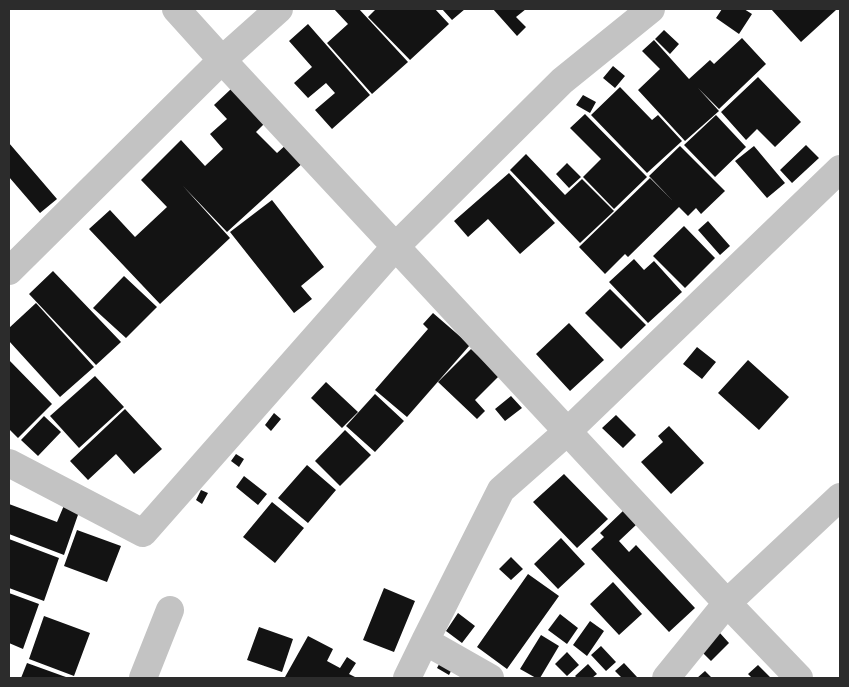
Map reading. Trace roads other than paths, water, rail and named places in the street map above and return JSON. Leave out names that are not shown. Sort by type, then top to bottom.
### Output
[{"type":"street","points":[[176,9],[727,603],[799,678]]},
{"type":"street","points":[[9,271],[222,60],[279,9]]},
{"type":"street","points":[[9,463],[143,533],[396,246],[562,81],[651,9]]},
{"type":"street","points":[[407,678],[501,490],[568,431],[840,169]]},
{"type":"street","points":[[666,678],[727,603],[840,497]]},
{"type":"street","points":[[143,678],[170,610]]},
{"type":"street","points":[[425,641],[490,678]]}]
